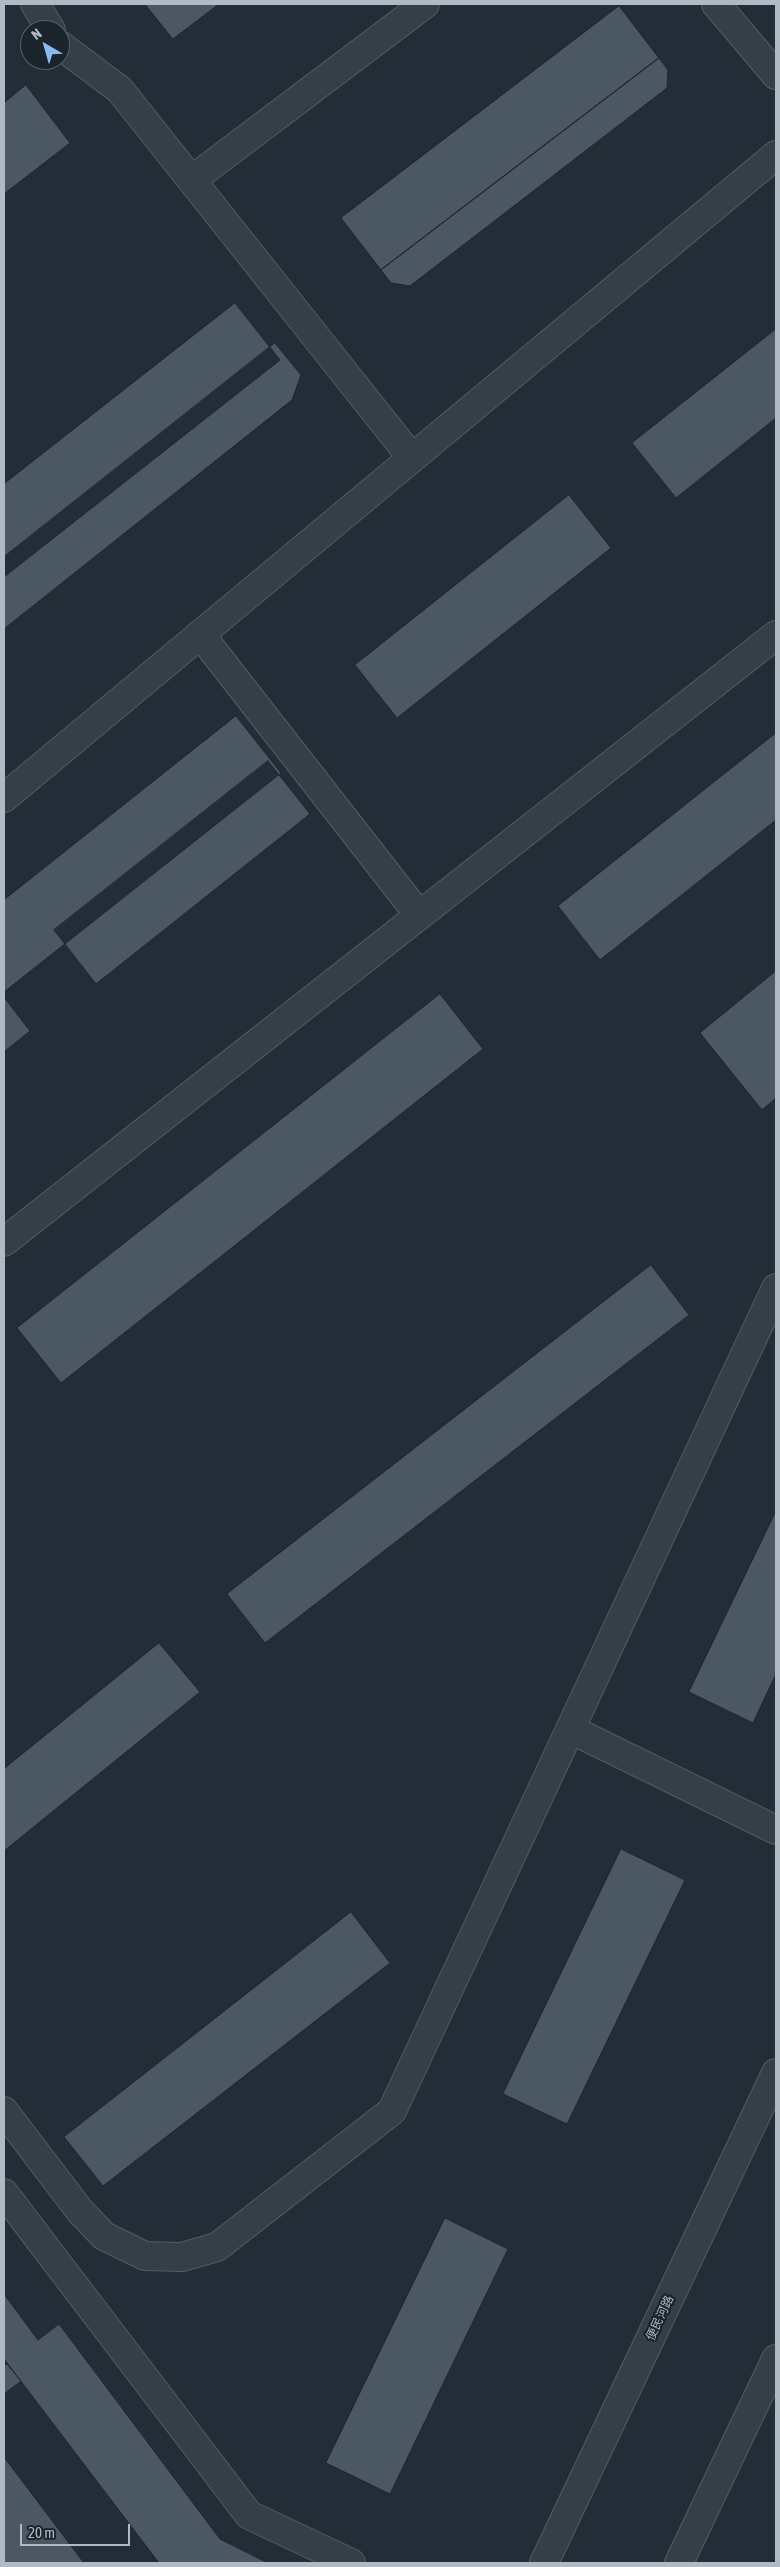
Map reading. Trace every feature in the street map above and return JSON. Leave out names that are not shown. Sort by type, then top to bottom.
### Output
[{"type":"street","points":[[35,4],[45,20]]},
{"type":"street","points":[[192,179],[425,4]]},
{"type":"street","points":[[716,4],[776,76]]},
{"type":"street","points":[[70,52],[120,90],[412,458]]},
{"type":"street","points":[[4,798],[776,155]]},
{"type":"street","points":[[200,634],[419,915]]},
{"type":"street","points":[[4,1242],[776,635]]},
{"type":"street","points":[[4,2111],[80,2211],[104,2236],[145,2256],[182,2257],[217,2247],[392,2111],[776,1288]]},
{"type":"street","points":[[570,1729],[776,1830]]},
{"type":"street","name":"便民河路","points":[[544,2563],[776,2073]]},
{"type":"street","points":[[4,2193],[249,2515],[351,2563]]},
{"type":"street","points":[[679,2563],[776,2359]]},
{"type":"building","points":[[145,4],[219,4],[173,39]]},
{"type":"building","points":[[619,6],[659,58],[381,270],[341,218]]},
{"type":"building","points":[[659,58],[668,70],[667,88],[410,286],[391,283],[381,270]]},
{"type":"building","points":[[26,85],[70,143],[4,194],[4,103]]},
{"type":"building","points":[[235,303],[280,360],[4,577],[4,484]]},
{"type":"building","points":[[776,329],[776,418],[676,498],[632,443]]},
{"type":"building","points":[[275,343],[301,375],[292,400],[4,629],[4,557]]},
{"type":"building","points":[[569,495],[611,548],[397,718],[355,665]]},
{"type":"building","points":[[236,716],[281,773],[4,992],[4,900]]},
{"type":"building","points":[[776,733],[776,820],[600,960],[558,906]]},
{"type":"building","points":[[268,761],[310,814],[96,984],[54,930]]},
{"type":"building","points":[[776,971],[776,1098],[762,1110],[700,1033]]},
{"type":"building","points":[[440,994],[483,1049],[61,1383],[17,1328]]},
{"type":"building","points":[[4,997],[30,1031],[4,1052]]},
{"type":"building","points":[[651,1265],[689,1315],[265,1643],[227,1594]]},
{"type":"building","points":[[776,1511],[776,1674],[753,1723],[689,1692]]},
{"type":"building","points":[[159,1643],[200,1692],[4,1851],[4,1769]]},
{"type":"building","points":[[621,1849],[685,1880],[567,2124],[503,2094]]},
{"type":"building","points":[[351,1912],[390,1963],[103,2186],[64,2137]]},
{"type":"building","points":[[445,2218],[508,2249],[390,2494],[326,2463]]},
{"type":"building","points":[[4,2294],[38,2340],[59,2324],[220,2539],[268,2563],[159,2563],[4,2359]]},
{"type":"building","points":[[7,2364],[21,2381],[4,2394],[4,2366]]},
{"type":"building","points":[[4,2457],[84,2563],[4,2563]]}]
